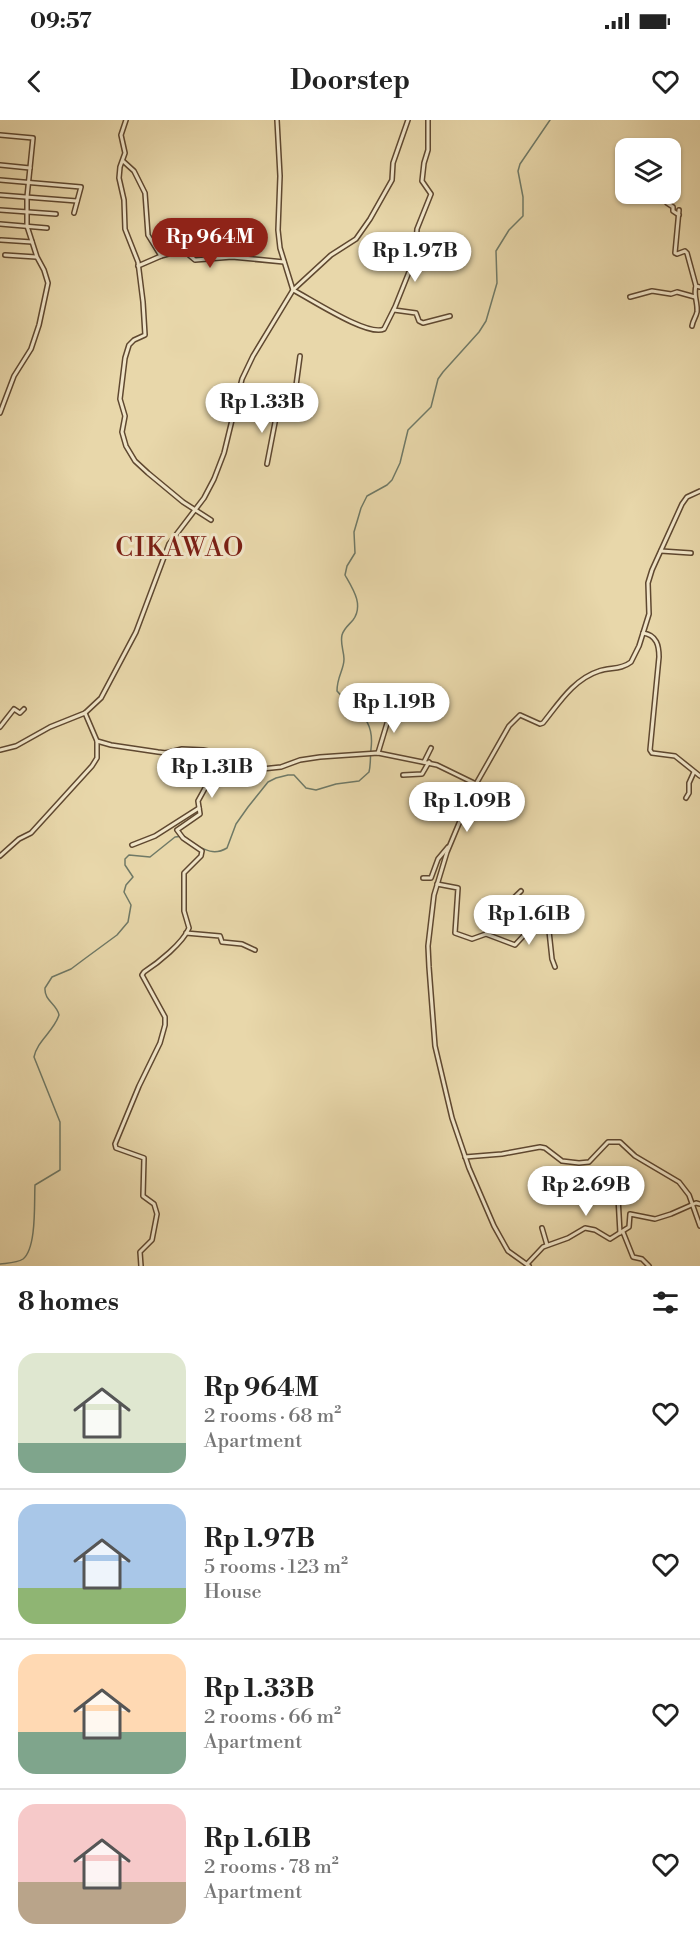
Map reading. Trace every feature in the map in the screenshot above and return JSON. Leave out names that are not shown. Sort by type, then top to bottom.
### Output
[{"type":"street","points":[[126,120],[121,135],[126,153],[119,178],[124,200],[125,229],[135,252],[138,266],[145,335],[131,343],[125,358],[120,399],[125,416],[123,437],[131,456],[148,473],[211,520]]},
{"type":"street","points":[[277,120],[280,176],[278,230],[284,262],[294,290],[335,313],[379,331],[384,329],[394,310],[410,270],[415,257],[417,230],[424,207],[431,196],[422,181],[428,150],[428,120]]},
{"type":"street","points":[[0,750],[15,746],[50,727],[85,713],[101,698],[136,632],[169,544],[210,489],[228,440],[242,379],[253,356],[294,290],[331,255],[356,239],[370,219],[392,180],[393,163],[408,120]]},
{"type":"street","points":[[0,135],[33,138],[27,197],[27,226],[48,283],[31,349],[14,376],[0,413]]},
{"type":"street","points":[[123,161],[134,171],[145,193],[147,230],[162,256]]},
{"type":"street","points":[[0,165],[30,168]]},
{"type":"street","points":[[0,180],[81,187],[74,213]]},
{"type":"street","points":[[0,195],[77,201]]},
{"type":"street","points":[[667,204],[673,207],[673,211],[679,215]]},
{"type":"street","points":[[0,210],[56,214]]},
{"type":"street","points":[[679,210],[675,253],[685,251],[687,253],[698,286],[695,297],[697,312],[692,326]]},
{"type":"street","points":[[0,224],[47,228]]},
{"type":"street","points":[[1,240],[32,242]]},
{"type":"street","points":[[138,266],[183,250],[195,260],[232,257],[284,262]]},
{"type":"street","points":[[5,255],[37,257]]},
{"type":"street","points":[[407,259],[404,266],[410,270]]},
{"type":"street","points":[[630,297],[649,291],[670,294],[676,292],[695,297]]},
{"type":"street","points":[[394,310],[416,313],[419,321],[423,323],[450,316]]},
{"type":"street","points":[[236,399],[291,409],[295,405],[300,356]]},
{"type":"street","points":[[267,464],[278,407]]},
{"type":"street","points":[[700,491],[685,499],[661,550],[648,583],[649,614],[631,662],[617,669],[600,671],[582,679],[560,701],[543,723],[524,716],[516,717],[502,738],[476,784],[466,813],[460,821],[450,846],[437,884],[428,946],[433,1033],[449,1109],[465,1157],[489,1215],[508,1251],[528,1265],[540,1249],[568,1238],[585,1228],[596,1230],[609,1239],[629,1227],[630,1214],[655,1219],[696,1203],[700,1204]]},
{"type":"street","points":[[661,550],[691,553]]},
{"type":"street","points":[[643,633],[651,634],[659,645],[650,750],[657,754],[675,756],[700,776]]},
{"type":"street","points":[[0,728],[15,709],[20,713],[24,709]]},
{"type":"street","points":[[0,856],[19,839],[31,833],[97,758],[97,741],[85,713]]},
{"type":"street","points":[[378,753],[388,720],[399,717],[414,718]]},
{"type":"street","points":[[97,741],[166,753],[193,749],[217,753],[233,756],[262,769],[281,767],[300,760],[320,757],[378,753],[427,762],[453,771],[476,784]]},
{"type":"street","points":[[403,775],[422,774],[431,748]]},
{"type":"street","points":[[166,753],[187,775]]},
{"type":"street","points":[[141,1266],[140,1252],[152,1240],[156,1209],[154,1204],[143,1196],[144,1158],[116,1148],[115,1144],[160,1043],[165,1025],[165,1017],[142,975],[166,955],[189,928],[183,911],[184,873],[201,856],[202,851],[183,838],[177,832],[178,828],[200,814],[198,801],[215,770],[217,753]]},
{"type":"street","points":[[686,798],[694,772]]},
{"type":"street","points":[[132,845],[155,836],[199,808]]},
{"type":"street","points":[[423,878],[431,878],[438,859],[450,846]]},
{"type":"street","points":[[437,884],[458,888],[455,933],[472,939],[486,934],[515,945],[528,931],[549,931],[552,960],[555,967]]},
{"type":"street","points":[[486,934],[494,918],[521,891]]},
{"type":"street","points":[[186,933],[220,936],[222,942],[242,944],[255,950]]},
{"type":"street","points":[[465,1157],[502,1154],[540,1147],[545,1148],[562,1161],[579,1163],[589,1162],[608,1142],[620,1142],[635,1156],[679,1182],[689,1195],[700,1226]]},
{"type":"street","points":[[629,1195],[618,1197],[621,1233],[633,1257],[642,1259],[649,1266]]},
{"type":"street","points":[[542,1228],[547,1245]]},
{"type":"waterway","points":[[197,846],[215,852],[227,848],[236,824],[268,782],[276,778],[294,775],[306,788],[316,790],[359,781],[369,772],[370,729],[363,716],[337,691],[344,663],[342,635],[358,609],[356,597],[345,575],[347,566],[355,553],[354,532],[367,496],[392,480],[400,463],[408,430],[431,407],[438,379],[486,321],[497,283],[496,251],[509,230],[523,216],[523,197],[518,171],[520,164],[550,120]]},
{"type":"waterway","points":[[0,1264],[21,1260],[27,1253],[33,1235],[35,1185],[60,1170],[60,1122],[34,1057],[38,1046],[59,1015],[46,996],[45,988],[52,977],[71,969],[117,935],[128,922],[131,905],[124,892],[126,885],[133,877],[125,865],[125,859],[129,855],[150,857],[175,837],[184,836],[193,843]]},
{"type":"district","name":"CIKAWAO","points":[[180,548]]}]
